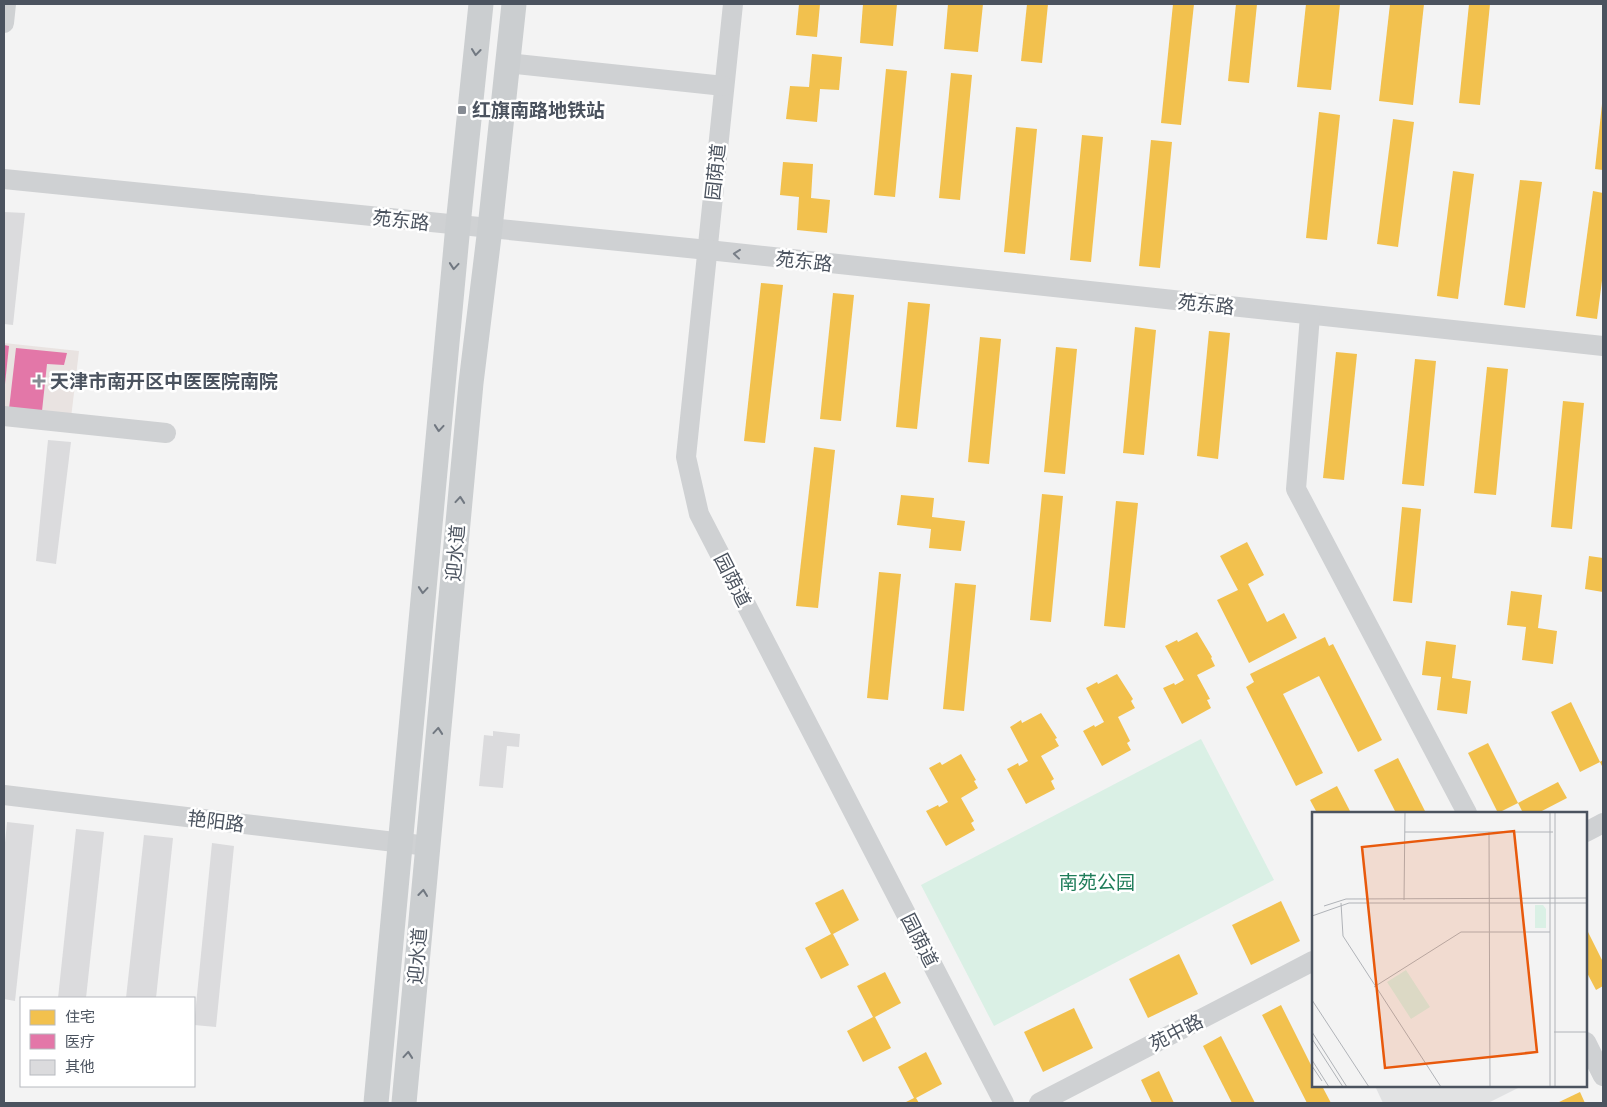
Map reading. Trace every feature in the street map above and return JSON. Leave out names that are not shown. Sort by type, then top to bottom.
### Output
[{"type":"main road","name":"迎水道","points":[[376,1103],[457,232],[481,4]]},
{"type":"main road","name":"迎水道","points":[[404,1103],[470,393],[490,235],[514,4]]},
{"type":"street","points":[[4,22],[6,4]]},
{"type":"street","name":"园荫道","points":[[733,4],[686,457],[699,514],[1004,1103]]},
{"type":"street","points":[[507,64],[724,86]]},
{"type":"street","name":"苑东路","points":[[4,179],[457,232]]},
{"type":"street","name":"苑东路","points":[[4,193],[490,235],[707,257],[1310,321],[1603,358]]},
{"type":"street","points":[[1310,321],[1296,489],[1466,812]]},
{"type":"street","name":"苑东路","points":[[1310,321],[1603,346]]},
{"type":"street","points":[[4,416],[166,433]]},
{"type":"street","name":"艳阳路","points":[[4,795],[428,846]]},
{"type":"street","points":[[1587,820],[1603,812]]},
{"type":"street","points":[[1587,831],[1603,823]]},
{"type":"street","name":"苑中路","points":[[1039,1103],[1312,962]]},
{"type":"street","name":"苑中路","points":[[1056,1103],[1312,973]]},
{"type":"street","points":[[1587,1044],[1603,1076]]},
{"type":"shaded area","name":"天津市南开区中医医院南院","points":[[4,343],[79,351],[71,418],[4,412]]},
{"type":"shaded area","points":[[1375,1087],[1520,1087],[1488,1103],[1383,1103]]},
{"type":"green space","name":"南苑公园","points":[[1201,739],[1274,880],[994,1026],[921,885]]},
{"type":"building: 住宅","points":[[799,4],[820,4],[817,37],[796,35]]},
{"type":"building: 住宅","points":[[863,4],[897,4],[893,46],[860,43]]},
{"type":"building: 住宅","points":[[948,4],[983,4],[978,52],[944,49]]},
{"type":"building: 住宅","points":[[1027,4],[1048,4],[1042,63],[1021,61]]},
{"type":"building: 住宅","points":[[1173,4],[1194,4],[1181,125],[1161,123]]},
{"type":"building: 住宅","points":[[1236,4],[1257,4],[1249,83],[1228,81]]},
{"type":"building: 住宅","points":[[1306,4],[1340,4],[1331,90],[1297,87]]},
{"type":"building: 住宅","points":[[1390,4],[1424,4],[1413,105],[1379,101]]},
{"type":"building: 住宅","points":[[1469,4],[1490,4],[1480,105],[1459,103]]},
{"type":"building: 住宅","points":[[812,54],[842,57],[839,90],[820,89],[817,122],[786,119],[790,86],[809,87]]},
{"type":"building: 住宅","points":[[886,69],[907,71],[895,197],[874,195]]},
{"type":"building: 住宅","points":[[951,73],[972,75],[960,200],[939,198]]},
{"type":"building: 住宅","points":[[1603,104],[1603,170],[1595,169]]},
{"type":"building: 住宅","points":[[1319,112],[1340,115],[1327,240],[1306,238]]},
{"type":"building: 住宅","points":[[1393,119],[1414,122],[1398,247],[1377,244]]},
{"type":"building: 住宅","points":[[1016,127],[1037,129],[1025,254],[1004,252]]},
{"type":"building: 住宅","points":[[1082,135],[1103,137],[1091,262],[1070,260]]},
{"type":"building: 住宅","points":[[1151,140],[1172,142],[1160,268],[1139,266]]},
{"type":"building: 住宅","points":[[783,162],[813,164],[811,198],[830,200],[827,233],[797,230],[799,197],[780,195]]},
{"type":"building: 住宅","points":[[1453,171],[1474,174],[1458,299],[1437,296]]},
{"type":"building: 住宅","points":[[1520,180],[1542,182],[1525,308],[1504,305]]},
{"type":"building: 住宅","points":[[1593,191],[1603,193],[1603,273],[1597,319],[1576,316]]},
{"type":"building: 住宅","points":[[761,283],[783,285],[765,443],[744,441]]},
{"type":"building: 住宅","points":[[833,293],[854,295],[841,421],[820,419]]},
{"type":"building: 住宅","points":[[908,302],[930,304],[917,429],[896,427]]},
{"type":"building: 住宅","points":[[1135,327],[1156,330],[1144,455],[1123,453]]},
{"type":"building: 住宅","points":[[1209,331],[1230,333],[1218,459],[1197,456]]},
{"type":"building: 住宅","points":[[980,337],[1001,339],[989,464],[968,462]]},
{"type":"building: 住宅","points":[[1056,347],[1077,349],[1065,474],[1044,472]]},
{"type":"building: 住宅","points":[[1336,352],[1357,354],[1344,480],[1323,478]]},
{"type":"building: 住宅","points":[[1415,359],[1436,361],[1424,486],[1402,484]]},
{"type":"building: 住宅","points":[[1487,367],[1508,369],[1496,495],[1474,493]]},
{"type":"building: 住宅","points":[[1563,401],[1584,403],[1572,529],[1551,527]]},
{"type":"building: 住宅","points":[[814,447],[835,450],[818,608],[796,606]]},
{"type":"building: 住宅","points":[[1042,494],[1063,496],[1051,622],[1030,620]]},
{"type":"building: 住宅","points":[[901,495],[934,498],[932,517],[965,521],[961,551],[929,548],[931,529],[897,525]]},
{"type":"building: 住宅","points":[[1116,501],[1138,503],[1125,628],[1104,626]]},
{"type":"building: 住宅","points":[[1402,507],[1421,509],[1412,603],[1393,601]]},
{"type":"building: 住宅","points":[[1247,542],[1264,575],[1248,584],[1267,622],[1284,613],[1297,638],[1249,663],[1217,600],[1238,590],[1220,556]]},
{"type":"building: 住宅","points":[[1589,556],[1603,558],[1603,592],[1585,589]]},
{"type":"building: 住宅","points":[[879,572],[901,574],[888,700],[867,698]]},
{"type":"building: 住宅","points":[[955,583],[976,585],[964,711],[943,709]]},
{"type":"building: 住宅","points":[[1511,591],[1542,595],[1538,628],[1557,631],[1553,664],[1522,660],[1526,627],[1507,625]]},
{"type":"building: 住宅","points":[[1197,632],[1212,657],[1215,666],[1197,675],[1210,699],[1207,700],[1211,708],[1182,724],[1163,688],[1184,680],[1165,646],[1177,640],[1178,642]]},
{"type":"building: 住宅","points":[[1325,637],[1329,646],[1333,644],[1382,740],[1358,752],[1319,676],[1283,694],[1323,773],[1296,786],[1246,687],[1254,682],[1250,674]]},
{"type":"building: 住宅","points":[[1426,641],[1456,645],[1452,678],[1471,681],[1467,714],[1437,710],[1441,677],[1422,675]]},
{"type":"building: 住宅","points":[[1117,674],[1133,699],[1131,701],[1135,708],[1118,717],[1130,741],[1127,743],[1131,750],[1102,766],[1083,731],[1104,722],[1086,688]]},
{"type":"building: 住宅","points":[[1571,702],[1600,762],[1580,772],[1551,712]]},
{"type":"building: 住宅","points":[[1041,713],[1057,738],[1055,739],[1059,746],[1041,756],[1054,779],[1051,781],[1055,789],[1026,804],[1007,769],[1018,763],[1019,766],[1028,761],[1010,727],[1021,720],[1022,723]]},
{"type":"building: 住宅","points":[[1488,743],[1518,803],[1498,812],[1468,753]]},
{"type":"building: 住宅","points":[[961,754],[976,780],[974,781],[978,788],[961,798],[974,821],[971,823],[975,830],[946,846],[926,811],[948,802],[929,768],[940,762],[942,765]]},
{"type":"building: 住宅","points":[[1398,758],[1425,812],[1395,812],[1374,770]]},
{"type":"building: 住宅","points":[[1558,782],[1567,798],[1540,812],[1522,812],[1518,803]]},
{"type":"building: 住宅","points":[[1337,786],[1350,812],[1316,812],[1310,800]]},
{"type":"building: 住宅","points":[[843,889],[859,920],[833,934],[849,965],[821,979],[805,948],[831,934],[815,903]]},
{"type":"building: 住宅","points":[[1281,901],[1300,941],[1251,965],[1232,925]]},
{"type":"building: 住宅","points":[[1587,930],[1603,962],[1603,986],[1596,990],[1587,973]]},
{"type":"building: 住宅","points":[[1179,954],[1198,994],[1148,1018],[1129,979]]},
{"type":"building: 住宅","points":[[885,972],[901,1003],[875,1017],[891,1048],[863,1062],[847,1031],[873,1017],[857,986]]},
{"type":"building: 住宅","points":[[1281,1005],[1312,1067],[1312,1087],[1323,1087],[1331,1103],[1307,1103],[1262,1015]]},
{"type":"building: 住宅","points":[[1074,1008],[1093,1048],[1043,1072],[1024,1032]]},
{"type":"building: 住宅","points":[[1221,1036],[1255,1103],[1232,1103],[1203,1046]]},
{"type":"building: 住宅","points":[[926,1052],[942,1084],[916,1098],[919,1103],[904,1103],[914,1098],[898,1067]]},
{"type":"building: 住宅","points":[[1159,1071],[1174,1103],[1152,1103],[1141,1080]]},
{"type":"building: 住宅","points":[[1580,1092],[1585,1103],[1557,1103]]},
{"type":"building: 医疗","points":[[4,345],[9,346],[5,384],[4,384]]},
{"type":"building: 医疗","points":[[16,348],[67,353],[64,365],[47,364],[42,411],[9,409]]},
{"type":"building: 其他","points":[[4,212],[25,213],[13,325],[4,324]]},
{"type":"building: 其他","points":[[48,440],[71,442],[56,564],[36,561]]},
{"type":"building: 其他","points":[[493,731],[520,734],[519,747],[507,746],[503,788],[479,786],[484,735],[493,736]]},
{"type":"building: 其他","points":[[7,822],[34,825],[15,1001],[4,999],[4,853]]},
{"type":"building: 其他","points":[[76,829],[104,832],[86,997],[58,997]]},
{"type":"building: 其他","points":[[144,835],[173,838],[156,997],[126,997]]},
{"type":"building: 其他","points":[[212,843],[234,846],[216,1027],[195,1025]]},
{"type":"place","name":"红旗南路地铁站","points":[[462,110]]},
{"type":"place","name":"天津市南开区中医医院南院","points":[[39,381]]}]
